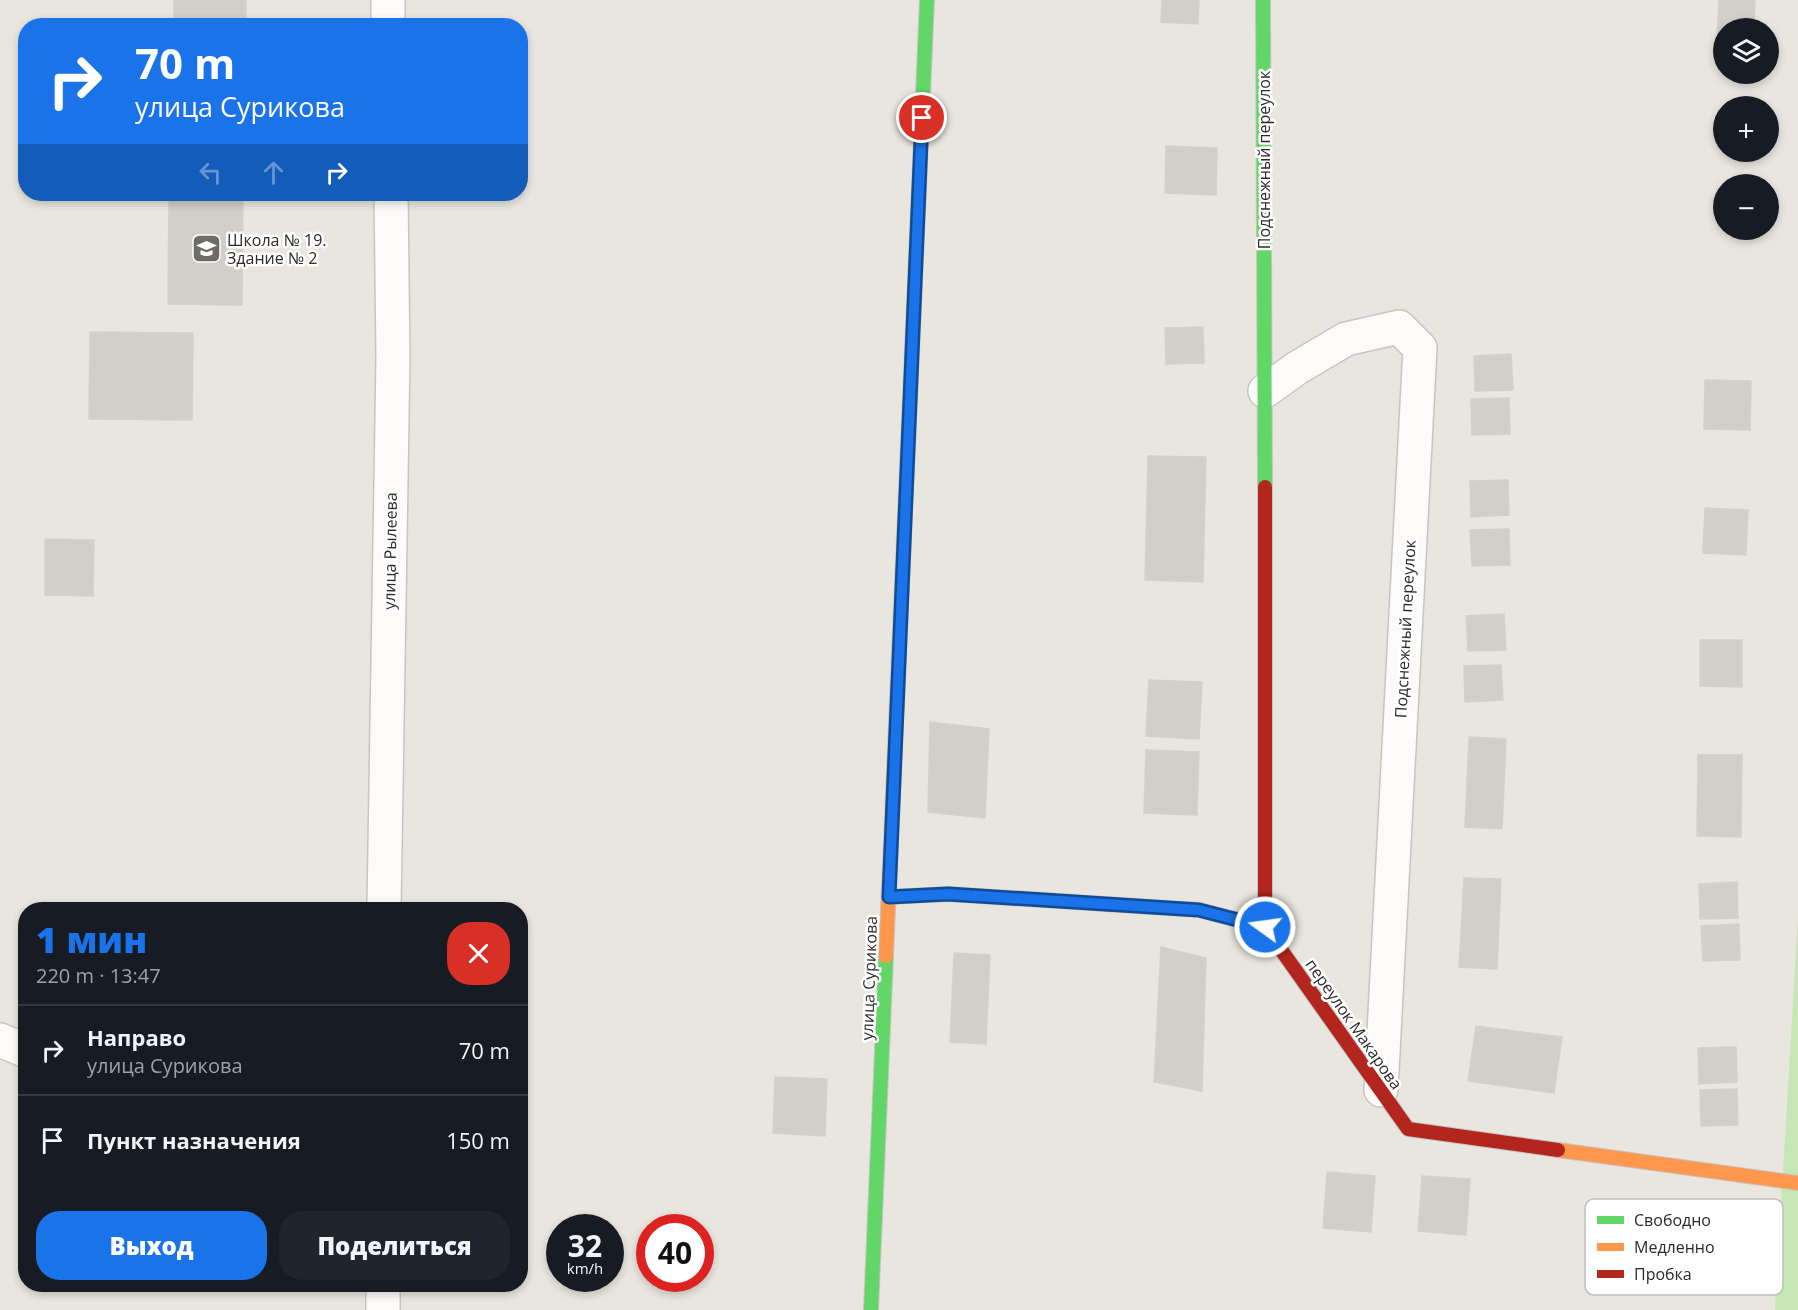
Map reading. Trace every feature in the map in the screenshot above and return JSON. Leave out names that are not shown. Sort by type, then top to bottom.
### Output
[{"type":"street","points":[[388,0],[388,18]]},
{"type":"street","name":"улица Сурикова","points":[[871,1310],[927,0]]},
{"type":"street","name":"Подснежный переулок","points":[[1263,0],[1265,927]]},
{"type":"street","name":"улица Рылеева","points":[[384,902],[393,357],[391,201]]},
{"type":"street","name":"Подснежный переулок","points":[[1265,392],[1297,368],[1346,339],[1399,327],[1420,348],[1381,1090]]},
{"type":"street","points":[[889,897],[948,894],[1199,910],[1265,927]]},
{"type":"street","name":"переулок Макарова","points":[[1265,927],[1408,1129],[1798,1183]]},
{"type":"street","points":[[0,1040],[18,1048]]},
{"type":"street","points":[[383,1292],[383,1310]]},
{"type":"green space","points":[[1798,916],[1798,1310],[1775,1310],[1776,1295],[1783,1295],[1781,1199]]},
{"type":"building","points":[[174,0],[246,0],[246,18],[174,18]]},
{"type":"building","points":[[1162,0],[1199,0],[1198,24],[1161,22]]},
{"type":"building","points":[[1719,0],[1755,0],[1754,18],[1718,18]]},
{"type":"building","points":[[1166,146],[1217,148],[1216,195],[1165,193]]},
{"type":"building","name":"Школа № 19. Здание № 2","points":[[169,201],[243,201],[242,305],[168,304]]},
{"type":"building","points":[[1203,327],[1204,363],[1166,364],[1165,328]]},
{"type":"building","points":[[90,332],[193,333],[192,420],[89,419]]},
{"type":"building","points":[[1511,354],[1513,390],[1475,391],[1474,356]]},
{"type":"building","points":[[1705,380],[1751,381],[1750,430],[1704,429]]},
{"type":"building","points":[[1509,398],[1510,434],[1472,435],[1471,399]]},
{"type":"building","points":[[1148,456],[1206,457],[1203,582],[1145,580]]},
{"type":"building","points":[[1508,480],[1509,515],[1471,517],[1470,481]]},
{"type":"building","points":[[1705,508],[1748,510],[1746,555],[1703,553]]},
{"type":"building","points":[[1509,529],[1510,565],[1472,566],[1470,530]]},
{"type":"building","points":[[45,539],[94,540],[93,596],[45,595]]},
{"type":"building","points":[[1504,614],[1506,650],[1468,651],[1466,616]]},
{"type":"building","points":[[1700,640],[1742,640],[1742,687],[1700,686]]},
{"type":"building","points":[[1501,665],[1503,700],[1465,702],[1464,666]]},
{"type":"building","points":[[1149,680],[1202,682],[1199,739],[1146,736]]},
{"type":"building","points":[[930,722],[989,729],[985,818],[928,812]]},
{"type":"building","points":[[1469,737],[1506,739],[1502,829],[1465,827]]},
{"type":"building","points":[[1146,750],[1199,752],[1197,815],[1144,813]]},
{"type":"building","points":[[1698,755],[1742,755],[1741,837],[1697,836]]},
{"type":"building","points":[[1464,878],[1501,879],[1497,969],[1459,967]]},
{"type":"building","points":[[1737,882],[1738,918],[1700,919],[1699,884]]},
{"type":"building","points":[[1739,924],[1740,960],[1703,961],[1701,926]]},
{"type":"building","points":[[1161,947],[1206,958],[1202,1091],[1154,1082]]},
{"type":"building","points":[[954,953],[990,955],[986,1044],[950,1042]]},
{"type":"building","points":[[1476,1026],[1562,1037],[1554,1093],[1468,1081]]},
{"type":"building","points":[[1736,1047],[1737,1082],[1699,1084],[1698,1048]]},
{"type":"building","points":[[775,1077],[827,1079],[825,1136],[773,1133]]},
{"type":"building","points":[[1737,1089],[1738,1125],[1701,1126],[1700,1090]]},
{"type":"building","points":[[1327,1172],[1375,1176],[1371,1232],[1323,1228]]},
{"type":"building","points":[[1422,1176],[1470,1179],[1466,1235],[1418,1231]]},
{"type":"traffic: fast","points":[[906,491],[927,0]]},
{"type":"traffic: fast","points":[[1263,0],[1265,487]]},
{"type":"traffic: fast","points":[[889,897],[948,894],[1199,910],[1265,927]]},
{"type":"traffic: fast","points":[[871,1310],[886,956]]},
{"type":"traffic: slow","points":[[886,956],[906,491]]},
{"type":"traffic: slow","points":[[1558,1150],[1798,1183]]},
{"type":"traffic: jam","points":[[1265,487],[1265,927]]},
{"type":"traffic: jam","points":[[1265,927],[1408,1129],[1558,1150]]},
{"type":"place","name":"Школа № 19. Здание № 2","points":[[206,249]]},
{"type":"route","points":[[922,118],[889,897],[948,894],[1199,910],[1265,927]]}]
